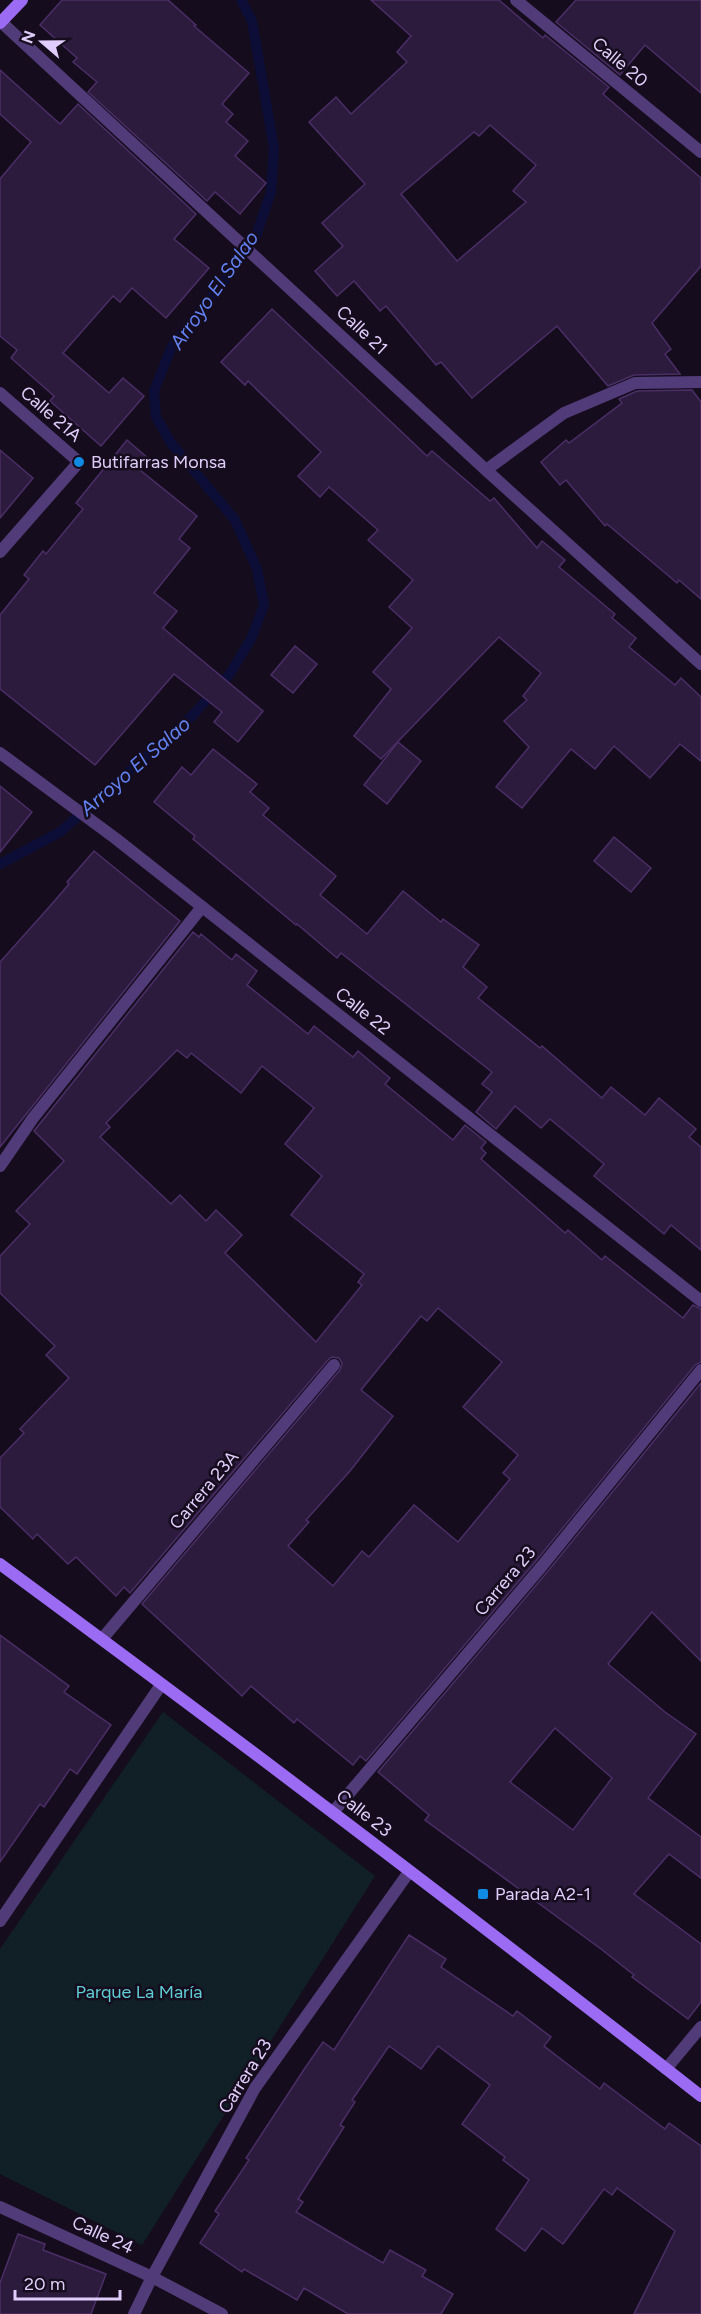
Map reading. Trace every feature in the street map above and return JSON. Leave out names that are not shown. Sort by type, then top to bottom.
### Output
[{"type":"street","points":[[0,22],[22,0]]},
{"type":"street","name":"Calle 20","points":[[516,0],[701,152]]},
{"type":"street","name":"Calle 21","points":[[0,22],[486,470],[701,664]]},
{"type":"street","points":[[486,470],[564,413],[635,383],[701,382]]},
{"type":"street","name":"Calle 21A","points":[[0,393],[79,462],[0,552]]},
{"type":"street","name":"Calle 22","points":[[0,753],[114,838],[701,1301]]},
{"type":"street","points":[[0,1166],[33,1118],[202,907]]},
{"type":"street","name":"Carrera 23A","points":[[102,1639],[334,1365]]},
{"type":"street","name":"Carrera 23","points":[[334,1811],[542,1566],[701,1370]]},
{"type":"street","name":"Calle 23","points":[[0,1564],[334,1811],[409,1872],[701,2096]]},
{"type":"street","points":[[0,1921],[161,1684]]},
{"type":"street","name":"Carrera 23","points":[[134,2314],[255,2088],[409,1872]]},
{"type":"street","points":[[666,2068],[701,2027]]},
{"type":"street","name":"Calle 24","points":[[0,2206],[152,2277],[222,2314]]},
{"type":"green space","name":"Parque La María","points":[[163,1712],[375,1876],[142,2245],[0,2174],[0,1949]]},
{"type":"building","points":[[62,0],[168,0],[196,25],[194,26],[249,73],[222,104],[233,114],[226,122],[248,141],[235,156],[266,183],[240,214],[215,192],[207,201],[88,92],[97,82],[73,62],[77,58],[40,25]]},
{"type":"building","points":[[371,0],[499,0],[543,38],[545,35],[609,87],[603,94],[701,178],[701,266],[652,323],[671,349],[665,354],[680,374],[634,375],[608,386],[557,326],[472,398],[441,362],[436,365],[386,306],[380,311],[354,281],[337,296],[315,271],[343,246],[322,223],[365,184],[309,122],[336,97],[351,114],[407,62],[397,52],[411,36]],"holes":[[[490,125],[536,165],[513,191],[526,202],[457,261],[401,194],[474,132],[479,136]]]},
{"type":"building","points":[[576,0],[701,0],[701,93],[645,45],[620,75],[556,22]]},
{"type":"building","points":[[0,70],[60,124],[78,104],[196,214],[174,239],[209,268],[166,318],[132,288],[120,302],[113,296],[63,353],[109,393],[123,378],[144,396],[101,446],[50,401],[54,396],[11,358],[17,350],[0,336],[0,179],[31,142],[0,114]]},
{"type":"building","points":[[272,309],[427,456],[432,451],[490,501],[494,498],[537,548],[542,541],[565,560],[559,567],[615,614],[612,618],[636,638],[629,647],[675,685],[681,678],[701,697],[701,761],[680,744],[650,778],[614,746],[595,769],[571,749],[522,808],[496,787],[529,747],[504,721],[527,700],[523,696],[541,673],[499,637],[381,759],[354,736],[391,689],[373,672],[412,628],[389,607],[413,580],[368,540],[378,530],[329,487],[320,497],[298,476],[321,452],[248,381],[245,385],[221,362]]},
{"type":"building","points":[[692,390],[701,402],[701,599],[679,580],[677,583],[607,524],[605,526],[566,480],[560,485],[541,462],[566,440],[569,443],[622,403],[619,399],[637,391]]},
{"type":"building","points":[[127,440],[150,460],[140,470],[197,516],[179,539],[190,548],[154,593],[177,611],[163,628],[263,711],[238,742],[214,722],[222,712],[174,674],[95,765],[0,689],[0,615],[29,579],[24,575],[43,551],[46,554],[83,509],[76,503]]},
{"type":"building","points":[[0,450],[33,478],[0,518]]},
{"type":"building","points":[[295,646],[317,664],[293,693],[271,675]]},
{"type":"building","points":[[398,742],[421,761],[387,804],[364,785]]},
{"type":"building","points":[[213,749],[257,784],[250,792],[269,808],[263,815],[336,876],[320,895],[367,934],[403,891],[441,922],[443,919],[479,945],[463,967],[487,987],[478,998],[540,1048],[542,1046],[602,1098],[611,1087],[645,1115],[659,1098],[696,1129],[689,1137],[701,1147],[701,1250],[671,1225],[664,1234],[594,1176],[604,1164],[550,1119],[541,1128],[515,1106],[496,1129],[476,1112],[492,1092],[482,1084],[492,1072],[341,953],[337,958],[193,839],[195,836],[154,802],[182,767],[191,775]]},
{"type":"building","points":[[0,786],[32,812],[0,852]]},
{"type":"building","points":[[614,837],[651,868],[631,892],[594,861]]},
{"type":"building","points":[[94,851],[180,921],[0,1147],[0,962],[69,884],[67,882]]},
{"type":"building","points":[[193,932],[199,937],[201,934],[232,960],[236,954],[257,971],[247,985],[308,1034],[314,1026],[353,1057],[358,1051],[390,1078],[385,1084],[453,1140],[465,1125],[486,1142],[481,1148],[486,1153],[481,1159],[565,1233],[568,1230],[602,1260],[605,1256],[683,1318],[693,1305],[701,1309],[701,1362],[695,1365],[536,1561],[366,1761],[360,1756],[353,1765],[297,1719],[294,1723],[251,1686],[242,1696],[142,1604],[340,1370],[342,1363],[339,1358],[332,1357],[328,1360],[130,1593],[124,1587],[116,1596],[76,1557],[68,1564],[37,1534],[33,1539],[0,1507],[0,1458],[24,1433],[20,1429],[69,1378],[46,1355],[55,1346],[0,1293],[0,1256],[30,1224],[16,1211],[64,1161],[34,1131]],"holes":[[[177,1050],[187,1058],[191,1053],[241,1093],[262,1066],[314,1108],[285,1144],[322,1176],[291,1215],[364,1274],[358,1282],[362,1285],[316,1342],[225,1253],[242,1235],[216,1210],[206,1221],[180,1195],[171,1204],[100,1137],[110,1127],[106,1123]],[[438,1308],[502,1362],[463,1407],[518,1455],[503,1473],[510,1479],[458,1542],[414,1505],[369,1557],[362,1551],[333,1586],[288,1546],[309,1522],[306,1520],[350,1471],[393,1416],[361,1390],[421,1316],[427,1321]]]},
{"type":"building","points":[[701,1383],[701,1661],[652,1612],[608,1664],[665,1712],[696,1734],[648,1798],[701,1837],[701,1878],[669,1854],[634,1894],[701,1944],[701,2002],[688,2019],[632,1977],[634,1975],[601,1949],[425,1820],[429,1815],[378,1772],[548,1571]],"holes":[[[555,1728],[612,1778],[573,1830],[510,1782]]]},
{"type":"building","points":[[0,1635],[69,1686],[64,1692],[111,1725],[77,1774],[70,1769],[44,1807],[40,1804],[0,1862]]},
{"type":"building","points":[[409,1935],[446,1959],[441,1967],[513,2016],[517,2011],[551,2037],[544,2046],[600,2089],[604,2083],[665,2129],[669,2123],[701,2146],[701,2314],[634,2314],[675,2231],[617,2188],[612,2195],[604,2189],[563,2244],[542,2228],[525,2251],[496,2229],[529,2180],[503,2160],[505,2157],[462,2124],[490,2085],[438,2046],[421,2069],[389,2046],[352,2100],[355,2102],[340,2125],[344,2127],[298,2199],[303,2202],[296,2212],[383,2263],[390,2250],[426,2270],[422,2276],[453,2294],[441,2314],[348,2314],[304,2288],[297,2300],[244,2269],[242,2272],[200,2243],[219,2214],[215,2211],[249,2160],[246,2158],[305,2068],[323,2042],[334,2050]]},
{"type":"building","points":[[18,2234],[45,2244],[43,2250],[106,2274],[91,2314],[0,2314],[0,2283]]},
{"type":"waterway","name":"Arroyo El Salao","points":[[0,864],[60,832],[191,717],[229,675],[251,639],[264,605],[257,569],[235,520],[171,443],[156,417],[154,391],[172,346],[227,277],[256,236],[271,192],[274,148],[252,21],[241,0]]},
{"type":"place","name":"Butifarras Monsa","points":[[79,462]]},
{"type":"place","name":"Parada A2-1","points":[[483,1894]]}]
